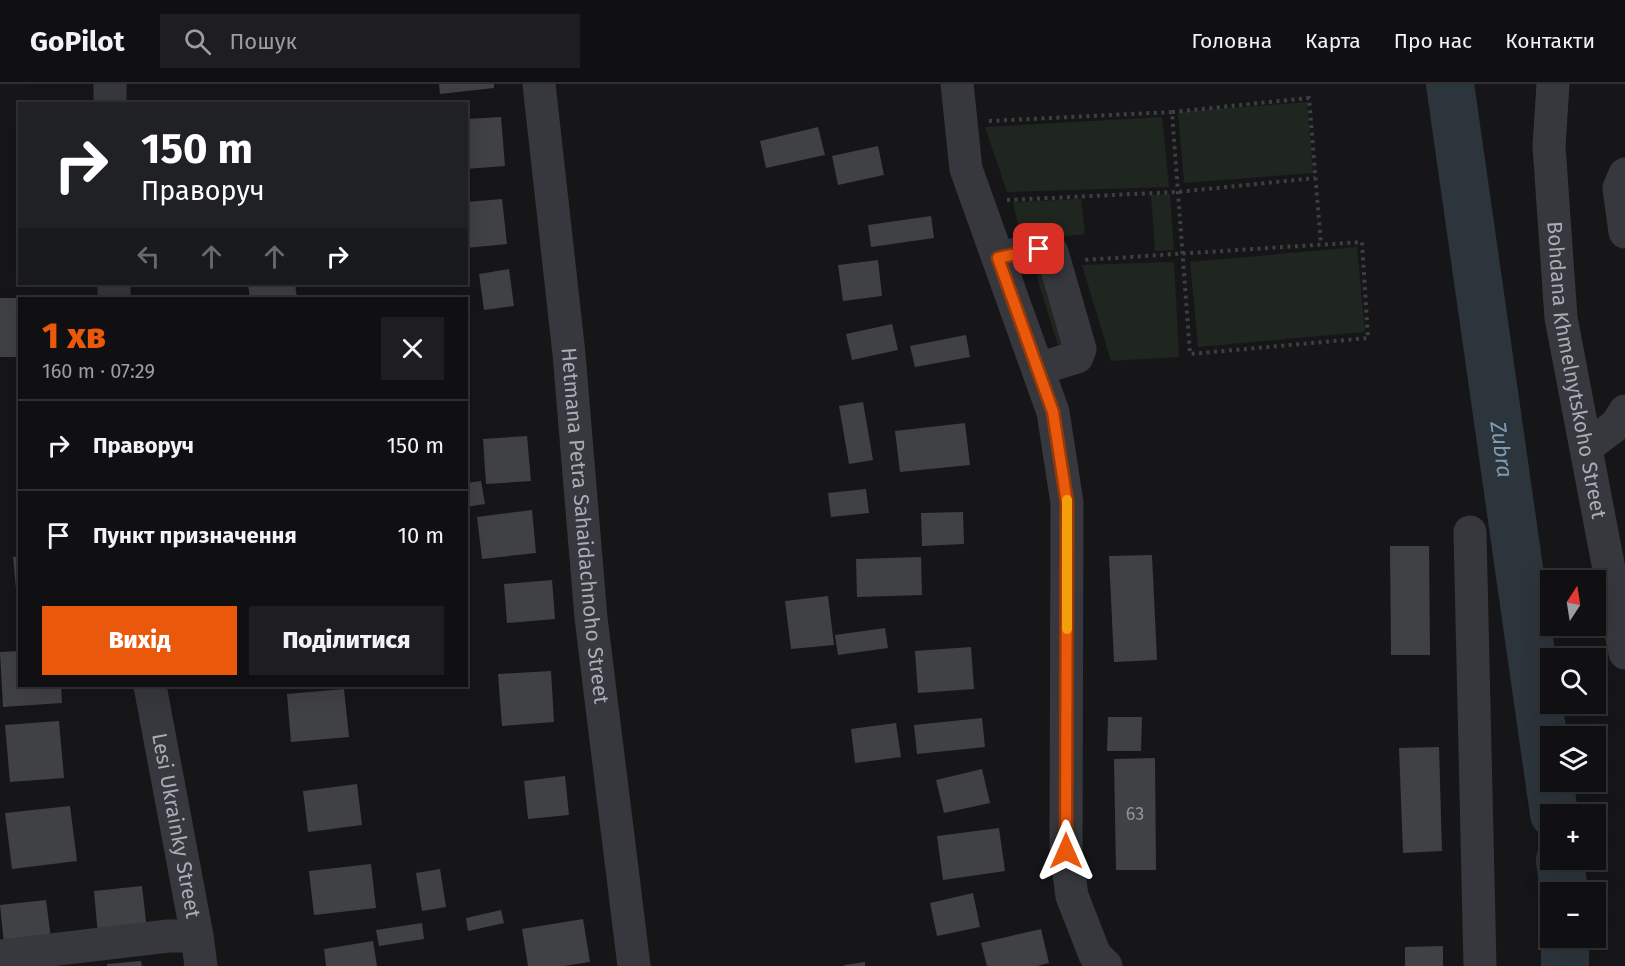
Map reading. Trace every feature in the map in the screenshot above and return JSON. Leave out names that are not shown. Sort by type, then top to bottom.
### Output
[{"type":"street","points":[[110,84],[110,102]]},
{"type":"street","name":"Hetmana Petra Sahaidachnoho Street","points":[[539,84],[569,354],[591,618],[634,966]]},
{"type":"street","points":[[957,84],[966,169],[1053,412],[1067,503],[1066,851],[1072,896],[1095,955],[1106,966]]},
{"type":"street","name":"Bohdana Khmelnytskoho Street","points":[[1553,84],[1549,146],[1561,318],[1625,653]]},
{"type":"street","points":[[1623,183],[1625,232]]},
{"type":"street","points":[[998,258],[1045,249],[1052,252],[1080,349],[1077,357],[1038,369]]},
{"type":"street","points":[[1587,447],[1617,424],[1625,411]]},
{"type":"street","points":[[1470,532],[1480,966]]},
{"type":"street","name":"Lesi Ukrainky Street","points":[[150,687],[199,951]]},
{"type":"street","points":[[0,956],[168,936],[199,951]]},
{"type":"path","points":[[987,122],[1172,112],[1309,98],[1321,245]]},
{"type":"path","points":[[1054,261],[1182,254],[1362,242],[1368,338],[1190,354],[1182,254],[1172,112]]},
{"type":"path","points":[[1000,200],[1178,192],[1315,178]]},
{"type":"shaded area","points":[[1307,102],[1313,173],[1184,183],[1178,112]]},
{"type":"shaded area","points":[[1162,117],[1169,187],[1007,192],[985,127]]},
{"type":"shaded area","points":[[1170,194],[1174,250],[1155,251],[1151,195]]},
{"type":"shaded area","points":[[1081,199],[1085,234],[1034,240],[1019,230],[1013,202]]},
{"type":"shaded area","points":[[1357,247],[1365,332],[1198,347],[1190,262]]},
{"type":"shaded area","points":[[1174,262],[1179,357],[1111,361],[1082,265]]},
{"type":"shaded area","points":[[1043,275],[1064,344],[1058,346],[1038,281],[1037,276]]},
{"type":"building","points":[[439,84],[494,84],[494,88],[440,94]]},
{"type":"building","points":[[501,117],[505,166],[468,169],[468,119]]},
{"type":"building","points":[[818,127],[825,155],[766,168],[760,141]]},
{"type":"building","points":[[878,146],[884,175],[838,185],[832,156]]},
{"type":"building","points":[[502,199],[507,244],[468,248],[468,202]]},
{"type":"building","points":[[931,216],[934,238],[871,247],[868,225]]},
{"type":"building","points":[[878,260],[882,296],[843,301],[838,265]]},
{"type":"building","points":[[509,269],[514,306],[484,310],[479,274]]},
{"type":"building","points":[[248,285],[295,285],[297,297],[250,297]]},
{"type":"building","points":[[0,298],[18,298],[18,357],[0,357]]},
{"type":"building","points":[[892,324],[898,350],[852,360],[846,334]]},
{"type":"building","points":[[966,335],[970,357],[915,367],[910,346]]},
{"type":"building","points":[[863,402],[873,460],[849,464],[839,406]]},
{"type":"building","points":[[965,423],[970,465],[900,472],[895,431]]},
{"type":"building","points":[[527,436],[531,481],[486,484],[483,439]]},
{"type":"building","points":[[481,481],[485,504],[468,507],[468,483]]},
{"type":"building","points":[[866,489],[869,513],[831,517],[828,493]]},
{"type":"building","points":[[532,510],[536,553],[482,559],[477,517]]},
{"type":"building","points":[[963,512],[964,544],[922,546],[921,513]]},
{"type":"building","points":[[1390,546],[1429,546],[1430,655],[1391,655]]},
{"type":"building","points":[[1152,555],[1157,660],[1114,662],[1109,556]]},
{"type":"building","points":[[18,556],[18,599],[17,599],[13,557]]},
{"type":"building","points":[[921,557],[922,595],[857,597],[856,559]]},
{"type":"building","points":[[552,580],[555,619],[507,623],[504,584]]},
{"type":"building","points":[[828,596],[834,645],[791,649],[785,601]]},
{"type":"building","points":[[885,628],[888,648],[838,655],[835,635]]},
{"type":"building","points":[[971,647],[974,689],[918,693],[915,651]]},
{"type":"building","points":[[18,651],[18,687],[61,687],[62,703],[3,707],[0,652]]},
{"type":"building","points":[[551,671],[554,722],[502,726],[498,674]]},
{"type":"building","points":[[344,689],[349,737],[291,742],[287,694]]},
{"type":"building","points":[[1108,717],[1142,717],[1141,751],[1107,751]]},
{"type":"building","points":[[982,718],[985,747],[917,754],[914,725]]},
{"type":"building","points":[[59,721],[64,778],[10,782],[5,725]]},
{"type":"building","points":[[896,723],[901,757],[855,763],[851,729]]},
{"type":"building","points":[[1439,747],[1442,851],[1403,853],[1399,748]]},
{"type":"building","points":[[1155,758],[1156,870],[1116,870],[1114,759]]},
{"type":"building","points":[[982,769],[990,803],[944,813],[936,780]]},
{"type":"building","points":[[565,776],[569,815],[528,819],[524,781]]},
{"type":"building","points":[[357,784],[362,825],[308,832],[303,791]]},
{"type":"building","points":[[70,806],[77,861],[12,869],[5,813]]},
{"type":"building","points":[[999,828],[1005,871],[943,880],[937,836]]},
{"type":"building","points":[[371,864],[376,908],[314,915],[309,871]]},
{"type":"building","points":[[440,869],[446,907],[422,911],[416,873]]},
{"type":"building","points":[[142,886],[147,930],[98,935],[94,891]]},
{"type":"building","points":[[973,893],[980,927],[937,936],[930,903]]},
{"type":"building","points":[[46,900],[51,938],[4,944],[0,905]]},
{"type":"building","points":[[501,910],[504,923],[468,931],[466,918]]},
{"type":"building","points":[[583,919],[590,962],[564,966],[528,966],[522,929]]},
{"type":"building","points":[[422,923],[424,939],[379,946],[376,930]]},
{"type":"building","points":[[1041,929],[1049,963],[1037,966],[987,966],[981,943]]},
{"type":"building","points":[[373,941],[377,966],[326,966],[324,949]]},
{"type":"building","points":[[1443,946],[1443,966],[1405,966],[1405,947]]},
{"type":"building","points":[[141,961],[142,966],[107,966],[107,964]]},
{"type":"building","points":[[865,962],[865,966],[844,966],[844,965]]},
{"type":"waterway","name":"Zubra","points":[[1450,84],[1553,804]]},
{"type":"waterway","name":"Zubra","points":[[1561,870],[1563,882]]},
{"type":"waterway","name":"Zubra","points":[[1565,948],[1565,966]]},
{"type":"slow traffic","points":[[1067,500],[1067,629]]},
{"type":"route","points":[[1039,249],[998,258],[1053,412],[1067,503],[1066,851]]}]
